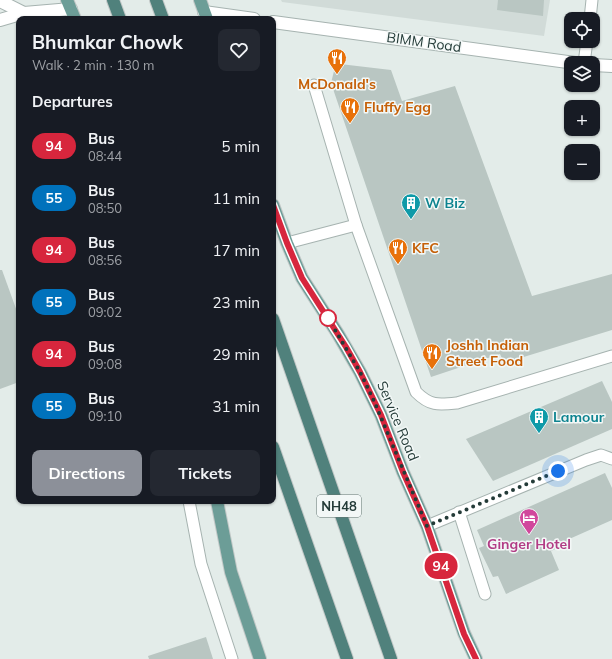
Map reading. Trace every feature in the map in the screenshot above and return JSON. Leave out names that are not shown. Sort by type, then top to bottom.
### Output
[{"type":"highway","points":[[113,0],[119,16]]},
{"type":"highway","points":[[156,0],[162,16]]},
{"type":"highway","name":"NH48","points":[[276,328],[391,659]]},
{"type":"highway","name":"NH48","points":[[276,456],[347,659]]},
{"type":"main road","points":[[200,0],[206,16]]},
{"type":"main road","name":"Service Road","points":[[276,213],[302,278],[338,334],[360,372],[381,415],[403,472],[427,526],[464,634],[476,659]]},
{"type":"main road","points":[[218,504],[230,572],[260,659]]},
{"type":"street","points":[[0,1],[24,13]]},
{"type":"street","points":[[0,20],[24,13],[71,9]]},
{"type":"street","name":"BIMM Road","points":[[276,22],[564,62]]},
{"type":"street","points":[[600,65],[612,66]]},
{"type":"lane","points":[[591,12],[592,0]]},
{"type":"lane","points":[[314,85],[356,225],[416,392],[425,401],[439,405],[457,403],[612,356]]},
{"type":"lane","points":[[287,243],[356,225]]},
{"type":"lane","points":[[427,526],[586,460],[601,455],[612,459]]},
{"type":"lane","points":[[190,504],[201,564],[232,659]]},
{"type":"lane","points":[[459,512],[485,594]]},
{"type":"shaded area","points":[[281,0],[550,0],[544,36],[282,2]]},
{"type":"building","points":[[498,0],[544,0],[543,16],[497,10]]},
{"type":"building","points":[[340,64],[391,70],[402,101],[455,86],[532,296],[612,274],[612,330],[504,363],[500,354],[431,377],[331,83],[335,67]]},
{"type":"building","points":[[0,270],[2,270],[16,309],[16,383],[0,389]]},
{"type":"building","name":"Lamour","points":[[602,381],[612,402],[612,429],[493,481],[466,439]]},
{"type":"building","name":"Ginger Hotel","points":[[605,473],[612,488],[612,520],[567,540],[569,543],[551,551],[559,570],[506,594],[498,576],[493,577],[479,548],[484,546],[477,530]]},
{"type":"building","points":[[206,637],[213,659],[149,659],[148,656]]},
{"type":"bus line","name":"94","points":[[276,213],[302,278],[346,347],[381,415],[403,472],[427,526],[464,634],[476,659]]},
{"type":"place","name":"McDonald's","points":[[337,75]]},
{"type":"place","name":"Fluffy Egg","points":[[350,124]]},
{"type":"place","name":"W Biz","points":[[411,220]]},
{"type":"place","name":"KFC","points":[[398,265]]},
{"type":"place","name":"Joshh Indian Street Food","points":[[432,370]]},
{"type":"place","name":"Lamour","points":[[539,434]]},
{"type":"place","name":"Ginger Hotel","points":[[529,535]]},
{"type":"route","points":[[328,318],[360,372],[381,415],[403,472],[427,526],[558,471]]}]
